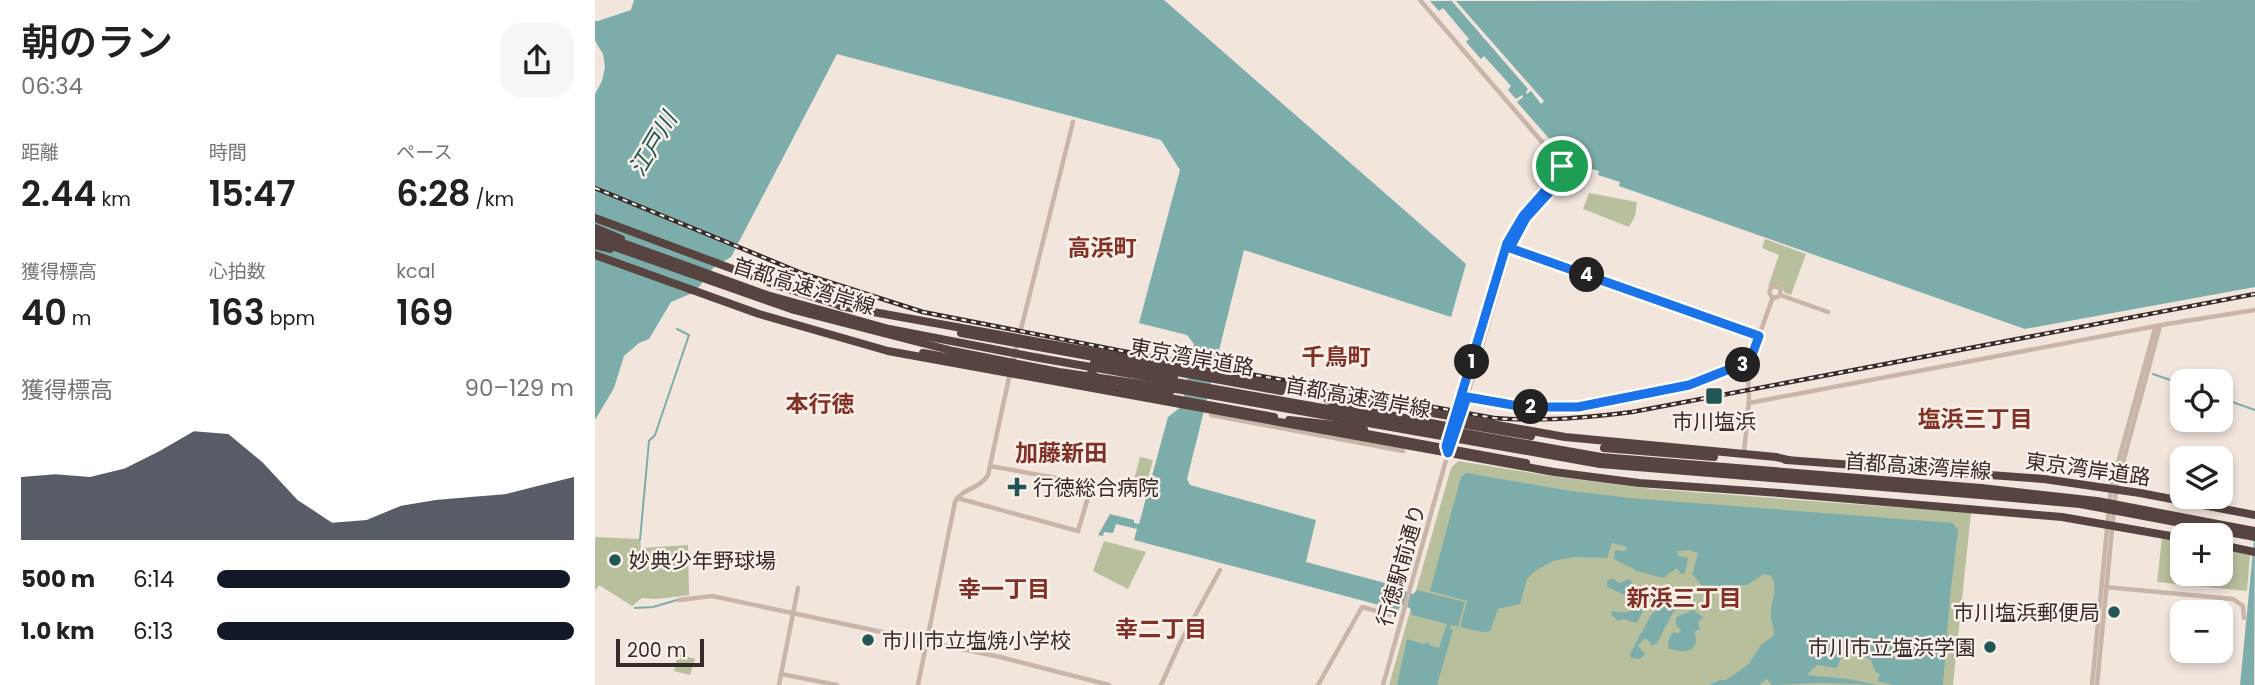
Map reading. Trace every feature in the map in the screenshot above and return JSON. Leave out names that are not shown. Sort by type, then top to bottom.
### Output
[{"type":"highway","name":"東京湾岸道路","points":[[595,218],[776,285],[875,316],[1235,383],[1282,388],[1335,404],[1637,451],[2010,476],[2114,488],[2255,516]]},
{"type":"highway","name":"首都高速湾岸線","points":[[595,230],[767,295],[911,334],[1600,461]]},
{"type":"highway","name":"首都高速湾岸線","points":[[595,242],[794,310],[953,351],[1035,368],[1210,395],[1467,442],[1600,461],[2097,501],[2255,531]]},
{"type":"highway","name":"東京湾岸道路","points":[[595,255],[759,314],[896,353],[1448,453],[1606,480],[2034,514],[2170,536]]},
{"type":"highway","name":"東京湾岸道路","points":[[840,306],[1104,354],[1160,368],[1578,439],[1788,460]]},
{"type":"highway","name":"東京湾岸道路","points":[[835,335],[1214,406],[1274,420],[1289,420],[1526,463],[1604,475],[1781,493]]},
{"type":"highway","points":[[1058,361],[1081,358],[1160,368],[1235,383]]},
{"type":"highway","points":[[1160,368],[1174,377],[1170,392],[1113,383],[1094,377],[1090,370],[1092,365],[1100,363],[1203,384],[1217,390]]},
{"type":"highway","points":[[1146,398],[1214,406]]},
{"type":"highway","points":[[1370,409],[1547,450]]},
{"type":"highway","points":[[1289,420],[1415,438],[1467,442]]},
{"type":"highway","name":"首都高速湾岸線","points":[[1981,491],[2080,504],[2255,537]]},
{"type":"highway","points":[[2233,547],[2255,552]]},
{"type":"street","points":[[1420,0],[1562,163],[1566,173],[1520,221],[1501,267],[1457,418]]},
{"type":"street","points":[[918,685],[957,498],[981,484],[990,466],[1010,373],[1073,122]]},
{"type":"street","points":[[1508,248],[1759,336]]},
{"type":"street","points":[[1773,297],[1769,291],[1774,286],[1780,289],[1780,295]]},
{"type":"street","points":[[1773,297],[1780,295],[1828,312]]},
{"type":"street","points":[[1744,454],[1749,403],[1748,366],[1773,297]]},
{"type":"street","points":[[1749,403],[2255,310]]},
{"type":"street","points":[[2092,685],[2114,488],[2160,326]]},
{"type":"street","points":[[1467,397],[1524,407],[1578,407],[1689,385],[1740,365],[1748,366]]},
{"type":"street","points":[[1457,418],[1467,397],[1471,373]]},
{"type":"street","points":[[1211,415],[1403,451]]},
{"type":"street","name":"行徳駅前通り","points":[[1383,685],[1448,453],[1446,446],[1457,418]]},
{"type":"street","points":[[990,466],[1117,489]]},
{"type":"street","points":[[957,498],[1078,531],[1092,484]]},
{"type":"street","points":[[1161,685],[1180,643],[1220,570]]},
{"type":"street","points":[[2104,586],[2233,599],[2244,608],[2244,618]]},
{"type":"street","points":[[2098,685],[2104,586]]},
{"type":"street","points":[[779,685],[798,588]]},
{"type":"street","points":[[679,600],[708,595],[928,641],[1061,671],[1109,685]]},
{"type":"street","points":[[1318,685],[1362,607],[1394,615]]},
{"type":"street","points":[[781,674],[837,685]]},
{"type":"green space","points":[[1589,193],[1637,202],[1635,216],[1629,227],[1583,209]]},
{"type":"green space","points":[[1765,239],[1806,254],[1791,295],[1785,293],[1778,284],[1768,287],[1779,255],[1762,248]]},
{"type":"green space","points":[[1140,457],[1153,460],[1143,497],[1130,495]]},
{"type":"green space","points":[[1458,461],[1653,489],[1971,513],[1953,685],[1389,685],[1451,468]]},
{"type":"green space","points":[[595,537],[640,539],[641,548],[688,545],[689,595],[642,598],[632,606],[599,585],[595,591]]},
{"type":"green space","points":[[2162,537],[2170,539],[2170,583],[2157,582]]},
{"type":"green space","points":[[1104,541],[1146,552],[1128,589],[1093,571]]},
{"type":"green space","points":[[2233,551],[2250,555],[2247,591],[2197,586],[2233,586]]},
{"type":"green space","points":[[678,654],[695,659],[690,675],[674,671]]},
{"type":"water","name":"江戸川","points":[[634,0],[1164,0],[1466,264],[1451,317],[1244,250],[1187,479],[1190,485],[1316,520],[1306,562],[1404,588],[1404,591],[1413,594],[1417,590],[1465,602],[1458,627],[1451,625],[1450,629],[1453,630],[1437,685],[1397,685],[1407,639],[1423,644],[1429,642],[1439,648],[1447,624],[1412,615],[1410,608],[1402,605],[1398,610],[1134,540],[1137,529],[1116,524],[1113,533],[1104,532],[1103,536],[1098,535],[1110,514],[1134,520],[1134,523],[1139,524],[1168,417],[1182,406],[1194,344],[1187,335],[1139,323],[1180,170],[1161,140],[837,54],[731,257],[713,268],[695,292],[671,302],[649,339],[639,343],[624,356],[614,388],[595,420],[595,94],[605,67],[603,54],[595,41],[595,21],[631,10]]},
{"type":"water","points":[[2255,0],[2255,287],[2025,329],[1619,186],[1620,182],[1598,175],[1599,171],[1584,167],[1576,169],[1517,102],[1522,95],[1516,99],[1508,90],[1511,86],[1484,56],[1481,59],[1466,42],[1469,39],[1443,8],[1439,11],[1430,1]]},
{"type":"water","points":[[1466,473],[1630,498],[1953,523],[1958,530],[1943,685],[1893,685],[1877,681],[1880,675],[1875,671],[1871,660],[1853,654],[1842,656],[1837,668],[1817,665],[1807,675],[1878,685],[1772,685],[1767,679],[1759,685],[1709,685],[1726,680],[1749,664],[1761,645],[1774,635],[1771,612],[1775,586],[1771,576],[1764,574],[1747,585],[1703,587],[1692,574],[1698,553],[1689,550],[1677,551],[1678,556],[1688,558],[1685,573],[1681,574],[1677,568],[1663,578],[1637,571],[1614,559],[1615,550],[1625,551],[1627,547],[1612,543],[1607,558],[1574,557],[1553,561],[1527,579],[1520,604],[1498,609],[1490,631],[1460,627],[1467,601],[1430,591],[1461,477]]},
{"type":"water","points":[[2255,530],[2254,685],[2240,685]]},
{"type":"water","points":[[1611,578],[1620,583],[1631,580],[1634,596],[1640,585],[1652,592],[1637,623],[1623,619],[1618,621],[1611,614],[1612,611],[1628,613],[1634,599],[1607,587]]},
{"type":"water","points":[[1664,603],[1675,609],[1657,643],[1652,646],[1644,639],[1638,646],[1645,654],[1640,659],[1631,658],[1630,654],[1651,615]]},
{"type":"water","points":[[1693,610],[1703,617],[1698,622],[1700,629],[1694,632],[1696,639],[1693,648],[1685,651],[1669,649],[1671,635],[1674,632],[1678,634],[1681,630],[1676,625],[1676,617]]},
{"type":"pier","points":[[1451,0],[1455,0],[1544,101],[1541,104],[1531,91],[1527,94],[1528,89]]},
{"type":"waterway","points":[[640,540],[649,441],[655,435],[689,335],[677,329]]},
{"type":"waterway","points":[[2153,374],[2170,380]]},
{"type":"waterway","points":[[2233,402],[2255,410]]},
{"type":"waterway","points":[[635,608],[653,607],[677,600]]},
{"type":"railway","points":[[595,188],[804,274],[923,312],[1494,418],[1563,419],[1632,412],[2255,294]]},
{"type":"place","name":"市川塩浜","points":[[1714,396]]},
{"type":"place","name":"行徳総合病院","points":[[1017,487]]},
{"type":"place","name":"妙典少年野球場","points":[[615,560]]},
{"type":"place","name":"市川塩浜郵便局","points":[[2114,612]]},
{"type":"place","name":"市川市立塩焼小学校","points":[[868,640]]},
{"type":"place","name":"市川市立塩浜学園","points":[[1990,647]]},
{"type":"district","name":"高浜町","points":[[1102,248]]},
{"type":"district","name":"千鳥町","points":[[1336,357]]},
{"type":"district","name":"本行徳","points":[[820,404]]},
{"type":"district","name":"塩浜三丁目","points":[[1975,419]]},
{"type":"district","name":"加藤新田","points":[[1061,453]]},
{"type":"district","name":"幸一丁目","points":[[1004,589]]},
{"type":"district","name":"新浜三丁目","points":[[1684,598]]},
{"type":"district","name":"幸二丁目","points":[[1161,629]]},
{"type":"route","points":[[1562,163],[1566,174],[1526,218],[1510,248],[1759,336],[1748,366],[1740,365],[1689,385],[1578,407],[1524,407],[1467,397],[1448,453],[1446,446],[1507,243],[1516,226],[1562,172],[1562,166],[1562,163]]}]
